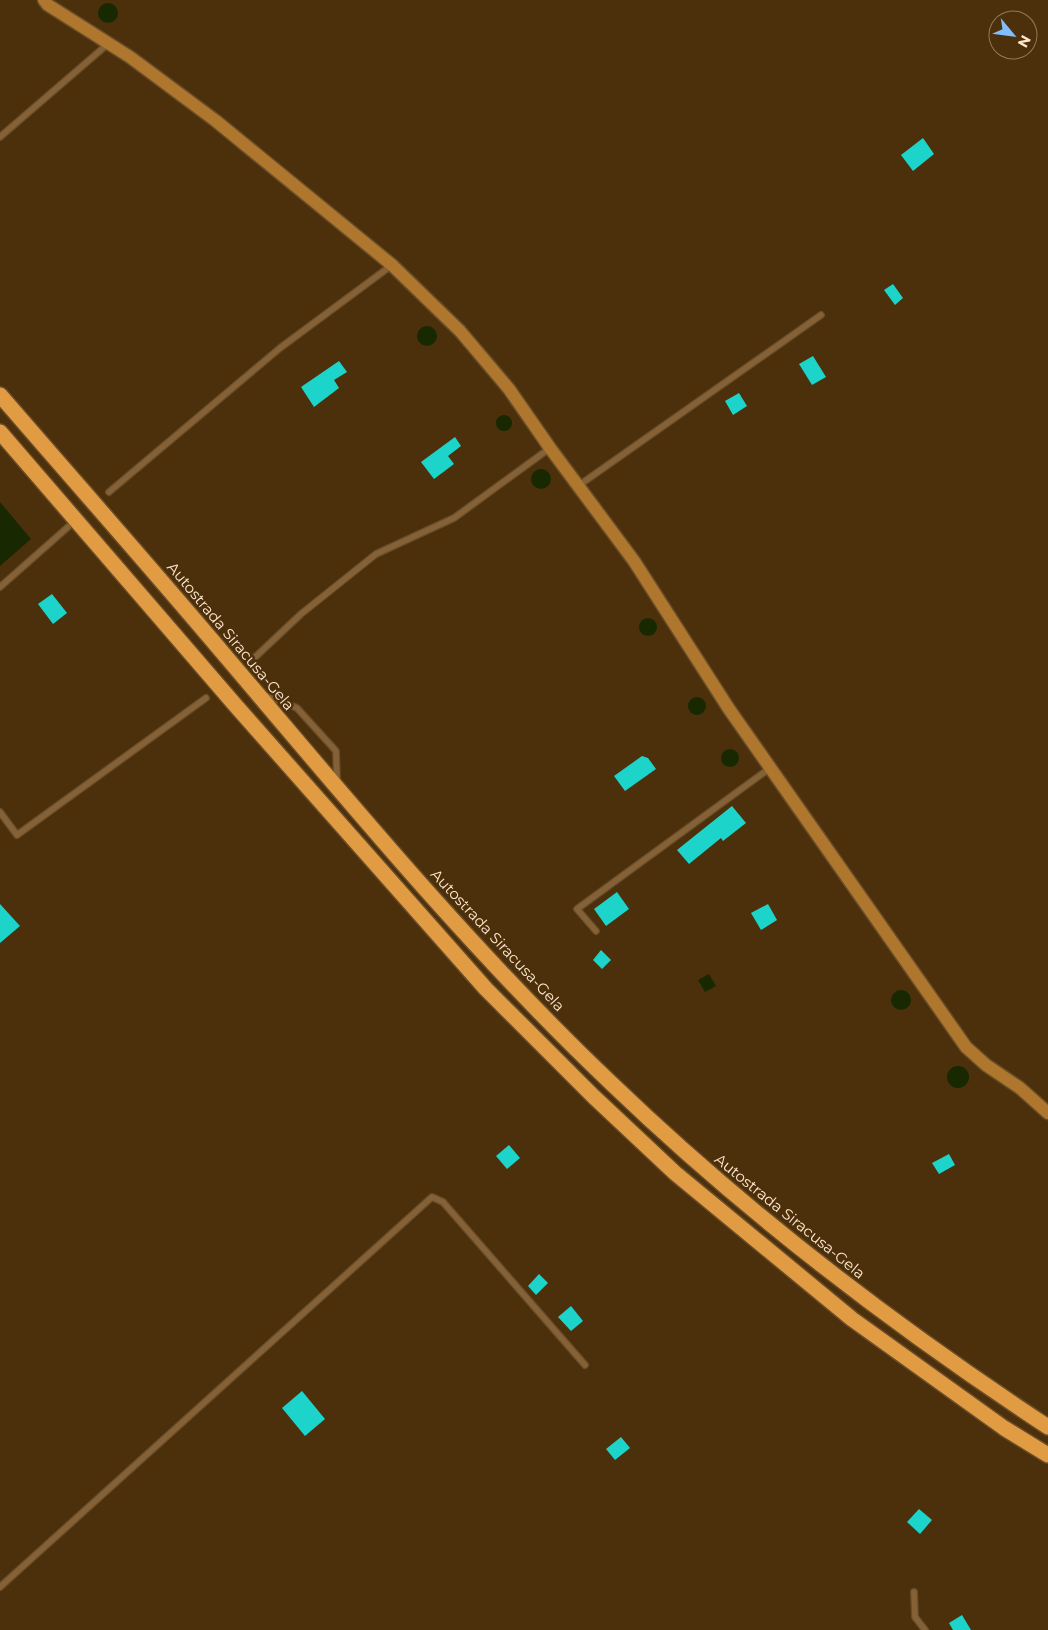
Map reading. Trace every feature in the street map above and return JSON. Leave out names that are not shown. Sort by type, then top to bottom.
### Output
[{"type":"highway","name":"Autostrada Siracusa-Gela","points":[[0,395],[337,788],[504,974],[608,1081],[692,1159],[864,1298],[934,1350],[1048,1427]]},
{"type":"highway","points":[[0,432],[236,706],[472,974],[594,1096],[675,1173],[852,1319],[1004,1428],[1048,1455]]},
{"type":"street","points":[[44,0],[48,5],[109,43],[216,122],[392,265],[460,331],[509,388],[550,448],[634,561],[729,709],[966,1047],[986,1065],[1020,1088],[1048,1113]]},
{"type":"lane","points":[[0,137],[109,43]]},
{"type":"lane","points":[[109,492],[280,348],[392,265]]},
{"type":"lane","points":[[578,486],[821,314]]},
{"type":"lane","points":[[250,662],[301,614],[376,554],[454,518],[550,448]]},
{"type":"lane","points":[[0,588],[68,527]]},
{"type":"lane","points":[[256,692],[298,708],[336,751],[337,788]]},
{"type":"lane","points":[[0,812],[17,835],[206,698]]},
{"type":"lane","points":[[596,931],[577,909],[770,768]]},
{"type":"lane","points":[[0,1587],[432,1197],[443,1202],[585,1365]]},
{"type":"lane","points":[[914,1592],[915,1617],[925,1630]]},
{"type":"shaded area","points":[[104,3],[112,3],[118,9],[118,17],[112,23],[104,23],[98,17],[98,9]]},
{"type":"shaded area","points":[[427,326],[434,329],[437,336],[434,343],[427,346],[420,343],[417,336],[420,329]]},
{"type":"shaded area","points":[[501,415],[507,415],[512,420],[510,429],[501,431],[496,426],[496,420]]},
{"type":"shaded area","points":[[537,469],[545,469],[551,475],[551,483],[545,489],[537,489],[531,483],[531,475]]},
{"type":"shaded area","points":[[0,502],[31,539],[0,566]]},
{"type":"shaded area","points":[[644,618],[652,618],[657,623],[655,634],[644,636],[639,631],[639,623]]},
{"type":"shaded area","points":[[697,697],[703,700],[706,706],[703,712],[697,715],[691,712],[688,706],[691,700]]},
{"type":"shaded area","points":[[730,749],[736,752],[739,758],[736,764],[730,767],[724,764],[721,758],[724,752]]},
{"type":"shaded area","points":[[709,974],[716,986],[705,992],[698,980]]},
{"type":"shaded area","points":[[901,990],[908,993],[911,1000],[908,1007],[901,1010],[894,1007],[891,1000],[894,993]]},
{"type":"shaded area","points":[[958,1066],[966,1069],[969,1077],[966,1085],[958,1088],[950,1085],[947,1077],[950,1069]]},
{"type":"building","points":[[923,138],[934,154],[913,171],[901,155]]},
{"type":"building","points":[[893,284],[903,298],[895,305],[884,290]]},
{"type":"building","points":[[813,356],[826,377],[812,385],[799,364]]},
{"type":"building","points":[[339,361],[347,372],[334,380],[339,388],[314,407],[301,387]]},
{"type":"building","points":[[739,393],[747,406],[733,415],[725,401]]},
{"type":"building","points":[[455,437],[461,446],[448,456],[454,464],[434,479],[421,462]]},
{"type":"building","points":[[52,594],[67,613],[53,624],[38,604]]},
{"type":"building","points":[[642,756],[648,758],[656,769],[625,791],[614,776]]},
{"type":"building","points":[[732,806],[746,823],[723,841],[721,838],[689,864],[677,850]]},
{"type":"building","points":[[617,892],[629,909],[606,926],[594,909]]},
{"type":"building","points":[[0,904],[20,926],[0,943]]},
{"type":"building","points":[[768,904],[777,920],[761,930],[751,913]]},
{"type":"building","points":[[601,950],[611,960],[602,969],[593,960]]},
{"type":"building","points":[[509,1145],[520,1158],[507,1169],[496,1156]]},
{"type":"building","points":[[949,1154],[955,1165],[939,1174],[932,1163]]},
{"type":"building","points":[[539,1274],[548,1283],[536,1295],[528,1286]]},
{"type":"building","points":[[571,1306],[583,1321],[571,1331],[558,1317]]},
{"type":"building","points":[[302,1391],[325,1419],[305,1436],[282,1408]]},
{"type":"building","points":[[621,1437],[630,1448],[615,1460],[606,1449]]},
{"type":"building","points":[[919,1509],[932,1520],[920,1534],[907,1522]]},
{"type":"building","points":[[962,1615],[971,1630],[953,1630],[949,1623]]}]
